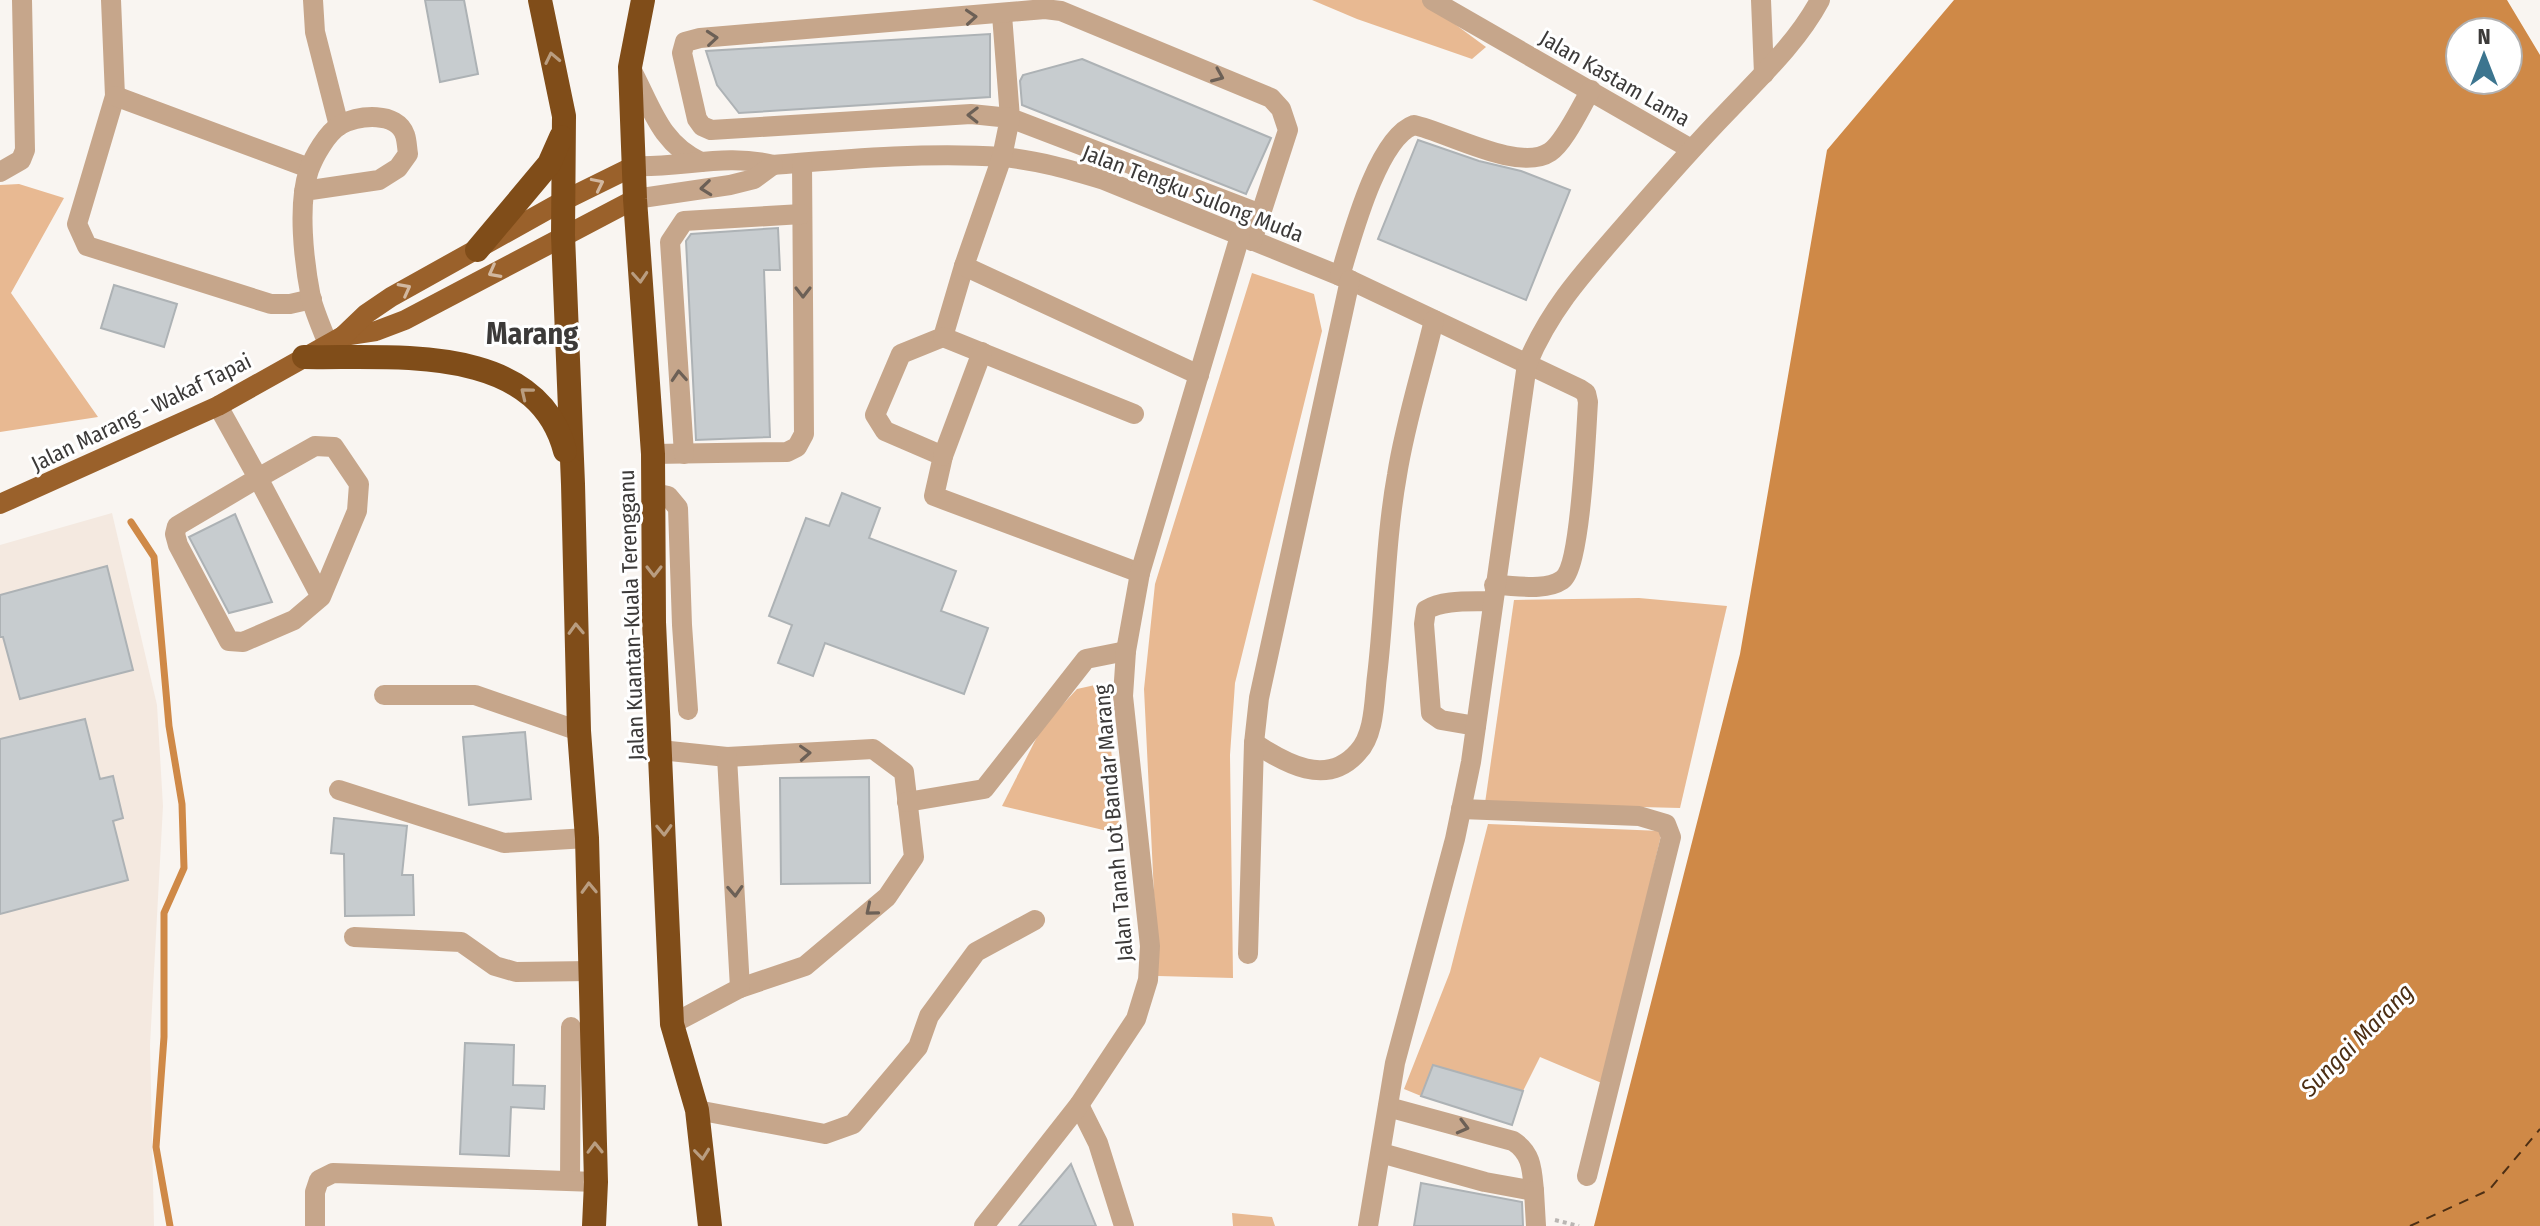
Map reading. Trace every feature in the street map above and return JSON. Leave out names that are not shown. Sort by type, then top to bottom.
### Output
[{"type":"highway","points":[[540,0],[564,116],[563,235],[579,731],[587,838],[596,1182],[594,1226]]},
{"type":"highway","name":"Jalan Kuantan-Kuala Terengganu","points":[[643,0],[630,67],[635,199],[653,454],[654,622],[672,1024],[697,1110],[710,1226]]},
{"type":"highway","points":[[477,250],[549,164],[561,140],[564,116]]},
{"type":"highway","points":[[304,357],[433,359],[474,366],[495,374],[515,384],[536,401],[556,426],[573,484]]},
{"type":"main road","name":"Jalan Marang - Wakaf Tapai","points":[[0,504],[218,406],[335,340],[391,297],[563,201],[634,166]]},
{"type":"main road","name":"Jalan Marang - Wakaf Tapai","points":[[335,340],[376,331],[405,320],[635,199]]},
{"type":"street","points":[[0,172],[21,160],[25,150],[22,0]]},
{"type":"street","points":[[111,0],[115,96],[77,224],[87,246],[271,304],[312,299]]},
{"type":"street","points":[[313,0],[315,32],[339,126]]},
{"type":"street","name":"Jalan Kastam Lama","points":[[1432,0],[1691,149]]},
{"type":"street","points":[[1761,0],[1764,74]]},
{"type":"street","points":[[1368,1226],[1395,1063],[1461,809],[1476,726],[1527,364],[1548,317],[1572,285],[1691,149],[1764,74],[1801,30],[1820,0]]},
{"type":"street","name":"Jalan Tanah Lot Bandar Marang","points":[[984,1226],[1079,1105],[1136,1019],[1148,980],[1150,946],[1123,696],[1126,651],[1140,573],[1199,375],[1246,239],[1261,214],[1288,130],[1281,109],[1271,98],[1061,11],[1045,9],[700,38],[685,42],[682,53],[697,119],[702,126],[711,130],[971,114],[1010,118]]},
{"type":"street","points":[[943,337],[1002,157],[1010,118],[1002,15]]},
{"type":"street","points":[[630,67],[664,135],[685,155],[701,162]]},
{"type":"street","points":[[1248,954],[1254,743],[1259,698],[1345,278],[1375,173],[1386,152],[1405,129],[1414,125],[1493,153],[1538,156],[1549,153],[1558,144],[1591,90]]},
{"type":"street","points":[[115,96],[309,168]]},
{"type":"street","points":[[304,191],[379,180],[398,168],[408,154],[405,133],[389,119],[363,118],[339,126],[327,138],[309,168],[304,191],[303,226],[312,299],[335,340]]},
{"type":"street","points":[[1010,118],[1261,214]]},
{"type":"street","name":"Jalan Tengku Sulong Muda","points":[[634,166],[753,160],[773,165],[907,157],[1002,157],[1063,168],[1104,180],[1345,278],[1586,393],[1588,402],[1578,526],[1572,566],[1566,577],[1547,586],[1493,593]]},
{"type":"street","points":[[653,454],[787,452],[797,447],[804,434],[802,163]]},
{"type":"street","name":"Jalan Tengku Sulong Muda","points":[[635,199],[730,185],[754,179],[773,165]]},
{"type":"street","points":[[684,454],[670,242],[684,221],[802,214]]},
{"type":"street","points":[[964,266],[1199,375]]},
{"type":"street","points":[[1254,743],[1296,767],[1328,769],[1340,766],[1357,754],[1366,742],[1378,672],[1387,547],[1397,473],[1434,320]]},
{"type":"street","points":[[943,456],[885,431],[875,415],[901,354],[943,337],[1134,414]]},
{"type":"street","points":[[982,352],[943,456],[934,496],[1140,573]]},
{"type":"street","points":[[218,406],[321,597]]},
{"type":"street","points":[[315,446],[334,447],[359,484],[357,511],[321,597],[294,620],[243,642],[229,641],[175,534],[177,526],[258,478],[315,446]]},
{"type":"street","points":[[654,493],[668,496],[678,508],[688,710]]},
{"type":"street","points":[[1476,726],[1441,720],[1431,713],[1424,624],[1426,610],[1431,607],[1493,593]]},
{"type":"street","points":[[654,622],[682,625]]},
{"type":"street","points":[[907,802],[984,789],[1086,659],[1126,651]]},
{"type":"street","points":[[384,695],[475,695],[579,731]]},
{"type":"street","points":[[660,750],[727,757],[873,749],[904,772],[914,857],[887,897],[805,966],[740,988],[672,1024]]},
{"type":"street","points":[[727,757],[740,988]]},
{"type":"street","points":[[339,790],[504,843],[587,838]]},
{"type":"street","points":[[1461,809],[1639,816],[1666,824],[1671,837],[1587,1176]]},
{"type":"street","points":[[697,1110],[825,1134],[853,1124],[918,1047],[929,1016],[976,952],[1035,920]]},
{"type":"street","points":[[354,937],[461,942],[495,966],[516,972],[591,971]]},
{"type":"street","points":[[570,1181],[571,1027]]},
{"type":"street","points":[[1079,1105],[1098,1143],[1124,1226]]},
{"type":"street","points":[[1388,1107],[1513,1141],[1524,1148],[1529,1156],[1536,1226]]},
{"type":"street","points":[[1381,1153],[1485,1182],[1534,1191]]},
{"type":"street","points":[[315,1226],[315,1192],[319,1180],[333,1173],[596,1182]]},
{"type":"path","points":[[1573,1224],[1579,1226]]},
{"type":"shaded area","points":[[1312,0],[1422,0],[1486,47],[1472,59]]},
{"type":"shaded area","points":[[19,184],[64,198],[11,293],[98,417],[0,432],[0,185]]},
{"type":"shaded area","points":[[1252,273],[1314,294],[1322,331],[1235,683],[1230,755],[1233,978],[1158,976],[1144,689],[1155,584]]},
{"type":"shaded area","points":[[112,513],[157,705],[163,806],[150,1045],[154,1226],[0,1226],[0,545]]},
{"type":"shaded area","points":[[1639,598],[1727,606],[1680,808],[1485,803],[1514,600]]},
{"type":"shaded area","points":[[1104,683],[1120,834],[1002,806],[1042,727],[1077,689]]},
{"type":"shaded area","points":[[1488,824],[1662,831],[1604,1084],[1540,1057],[1523,1091],[1433,1065],[1421,1096],[1404,1089],[1450,972]]},
{"type":"shaded area","points":[[1232,1213],[1272,1217],[1275,1226],[1233,1226]]},
{"type":"water","name":"Sungai Marang","points":[[1954,0],[2507,0],[2517,16],[2444,16],[2444,96],[2524,96],[2524,28],[2540,55],[2540,1226],[1594,1226],[1740,654],[1827,150]]},
{"type":"building","points":[[425,0],[464,0],[478,74],[440,82]]},
{"type":"building","points":[[990,34],[990,97],[739,113],[717,85],[706,51]]},
{"type":"building","points":[[1082,59],[1271,138],[1246,194],[1022,105],[1020,81],[1023,75]]},
{"type":"building","points":[[1418,140],[1479,161],[1521,171],[1570,190],[1526,300],[1378,239]]},
{"type":"building","points":[[778,228],[780,270],[764,270],[770,437],[696,440],[686,241],[691,234]]},
{"type":"building","points":[[114,285],[177,304],[164,347],[101,328]]},
{"type":"building","points":[[842,493],[880,508],[869,538],[956,571],[941,611],[988,628],[964,694],[825,643],[813,676],[778,663],[792,625],[769,616],[806,518],[829,526]]},
{"type":"building","points":[[235,514],[272,602],[229,613],[189,537]]},
{"type":"building","points":[[107,566],[133,670],[20,699],[3,637],[0,637],[0,595]]},
{"type":"building","points":[[85,719],[100,779],[113,776],[123,818],[113,821],[128,880],[0,914],[0,739]]},
{"type":"building","points":[[525,732],[531,799],[469,805],[463,737]]},
{"type":"building","points":[[869,777],[870,883],[781,884],[780,778]]},
{"type":"building","points":[[334,818],[407,826],[402,875],[413,875],[414,915],[345,916],[344,854],[331,853]]},
{"type":"building","points":[[465,1043],[514,1045],[513,1085],[545,1086],[544,1109],[511,1107],[509,1156],[460,1154]]},
{"type":"building","points":[[1433,1065],[1523,1091],[1512,1125],[1421,1096]]},
{"type":"building","points":[[1071,1164],[1096,1226],[1019,1226]]},
{"type":"building","points":[[1421,1183],[1522,1202],[1523,1226],[1414,1226]]},
{"type":"waterway","points":[[131,522],[154,557],[169,726],[182,804],[184,868],[164,913],[164,1037],[156,1147],[170,1226]]},
{"type":"ferry route","points":[[2410,1226],[2489,1190],[2540,1129]]},
{"type":"district","name":"Marang","points":[[532,334]]}]
